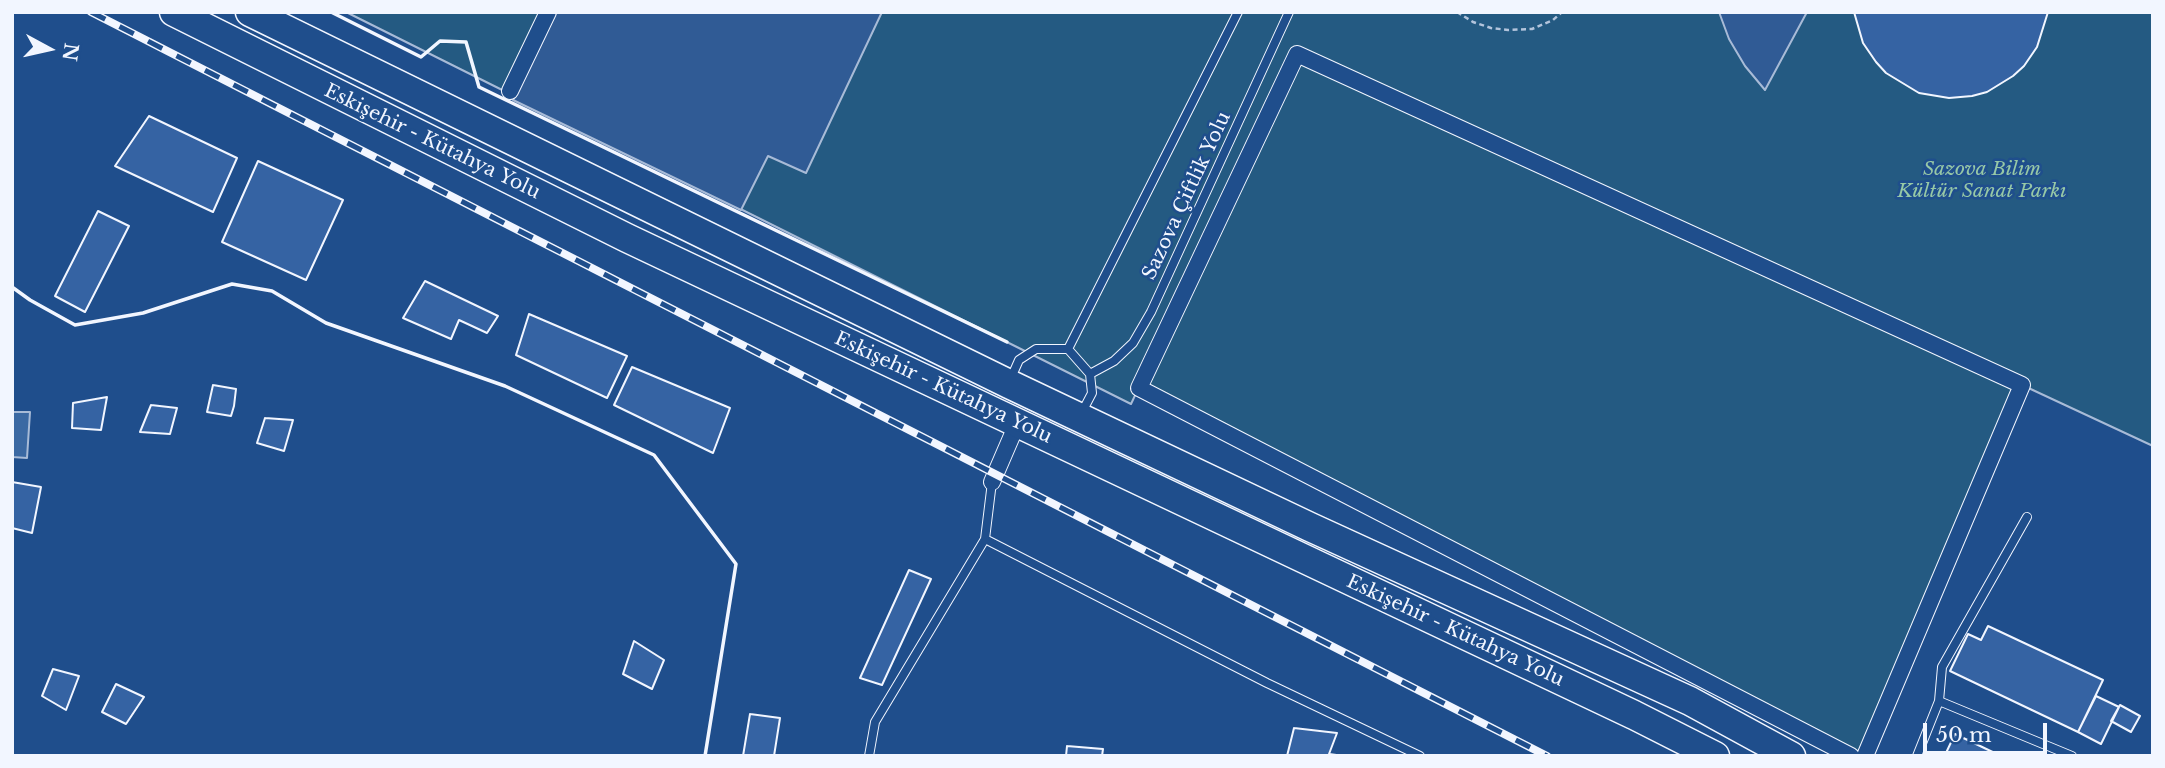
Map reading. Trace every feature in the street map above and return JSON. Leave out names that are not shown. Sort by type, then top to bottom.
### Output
[{"type":"highway","name":"Eskişehir - Kütahya Yolu","points":[[174,12],[627,238],[1634,715],[1715,756]]},
{"type":"highway","name":"Eskişehir - Kütahya Yolu","points":[[250,12],[1009,384],[1322,533],[1690,701],[1791,756]]},
{"type":"highway","points":[[264,12],[294,34]]},
{"type":"street","points":[[510,91],[548,12]]},
{"type":"street","points":[[1851,756],[1139,388],[1297,54],[2022,385],[1865,756]]},
{"type":"street","points":[[992,482],[1017,424]]},
{"type":"lane","name":"Sazova Çiftlik Yolu","points":[[1068,349],[1238,12]]},
{"type":"lane","name":"Sazova Çiftlik Yolu","points":[[1090,374],[1114,361],[1133,343],[1151,312],[1289,12]]},
{"type":"lane","points":[[1009,384],[1019,360],[1036,349],[1068,349],[1090,374],[1092,393],[1080,417]]},
{"type":"lane","points":[[869,756],[875,722],[985,539],[992,482]]},
{"type":"lane","points":[[1917,756],[1939,701],[1942,667],[2027,517]]},
{"type":"lane","points":[[985,539],[1267,683],[1420,756]]},
{"type":"lane","points":[[1939,701],[2072,756]]},
{"type":"path","points":[[1457,12],[1473,22],[1508,30],[1532,29],[1553,20],[1562,12]]},
{"type":"green space","name":"Sazova Bilim Kültür Sanat Parkı","points":[[346,12],[2153,12],[2153,446],[2022,385],[1865,756],[1851,756],[1138,389],[1131,404]]},
{"type":"shaded area","points":[[556,12],[882,12],[806,173],[768,156],[741,210],[513,100]]},
{"type":"shaded area","points":[[1719,12],[1807,12],[1765,90],[1745,66],[1729,39]]},
{"type":"shaded area","points":[[12,412],[30,412],[27,458],[12,457]]},
{"type":"building","points":[[1854,12],[2048,12],[2037,47],[2013,76],[1987,92],[1949,98],[1919,93],[1886,73],[1863,43]]},
{"type":"building","points":[[149,116],[237,158],[213,212],[115,166]]},
{"type":"building","points":[[258,161],[343,200],[306,280],[222,242]]},
{"type":"building","points":[[98,211],[129,226],[85,312],[55,296]]},
{"type":"building","points":[[425,281],[498,316],[487,333],[459,320],[451,339],[403,318]]},
{"type":"building","points":[[529,314],[627,356],[607,398],[516,355]]},
{"type":"building","points":[[632,367],[730,408],[713,453],[614,405]]},
{"type":"building","points":[[213,385],[236,389],[231,416],[207,412]]},
{"type":"building","points":[[107,397],[101,430],[72,428],[73,403]]},
{"type":"building","points":[[151,405],[177,408],[170,434],[140,432]]},
{"type":"building","points":[[265,418],[293,420],[284,451],[257,443]]},
{"type":"building","points":[[12,482],[41,487],[32,533],[12,528]]},
{"type":"building","points":[[909,570],[931,579],[882,685],[860,678]]},
{"type":"building","points":[[1988,626],[2103,680],[2078,732],[1950,671],[1968,634],[1981,640]]},
{"type":"building","points":[[634,641],[664,660],[652,689],[623,674]]},
{"type":"building","points":[[53,669],[79,676],[66,710],[42,696]]},
{"type":"building","points":[[116,684],[144,697],[126,724],[102,712]]},
{"type":"building","points":[[2096,696],[2119,707],[2101,744],[2078,732]]},
{"type":"building","points":[[2120,705],[2140,716],[2131,732],[2111,721]]},
{"type":"building","points":[[750,714],[780,718],[774,756],[743,756]]},
{"type":"building","points":[[1294,728],[1337,733],[1329,754],[1344,756],[1287,756]]},
{"type":"building","points":[[1955,734],[2001,756],[1947,756],[1945,755]]},
{"type":"building","points":[[1067,746],[1103,749],[1102,756],[1066,756]]},
{"type":"railway","points":[[91,12],[1547,756]]},
{"type":"wall","points":[[331,12],[421,57],[440,41],[466,42],[479,87],[1007,342]]},
{"type":"wall","points":[[12,287],[75,325],[143,313],[232,284],[272,291],[326,323],[505,386],[654,455],[736,564],[705,756]]}]
